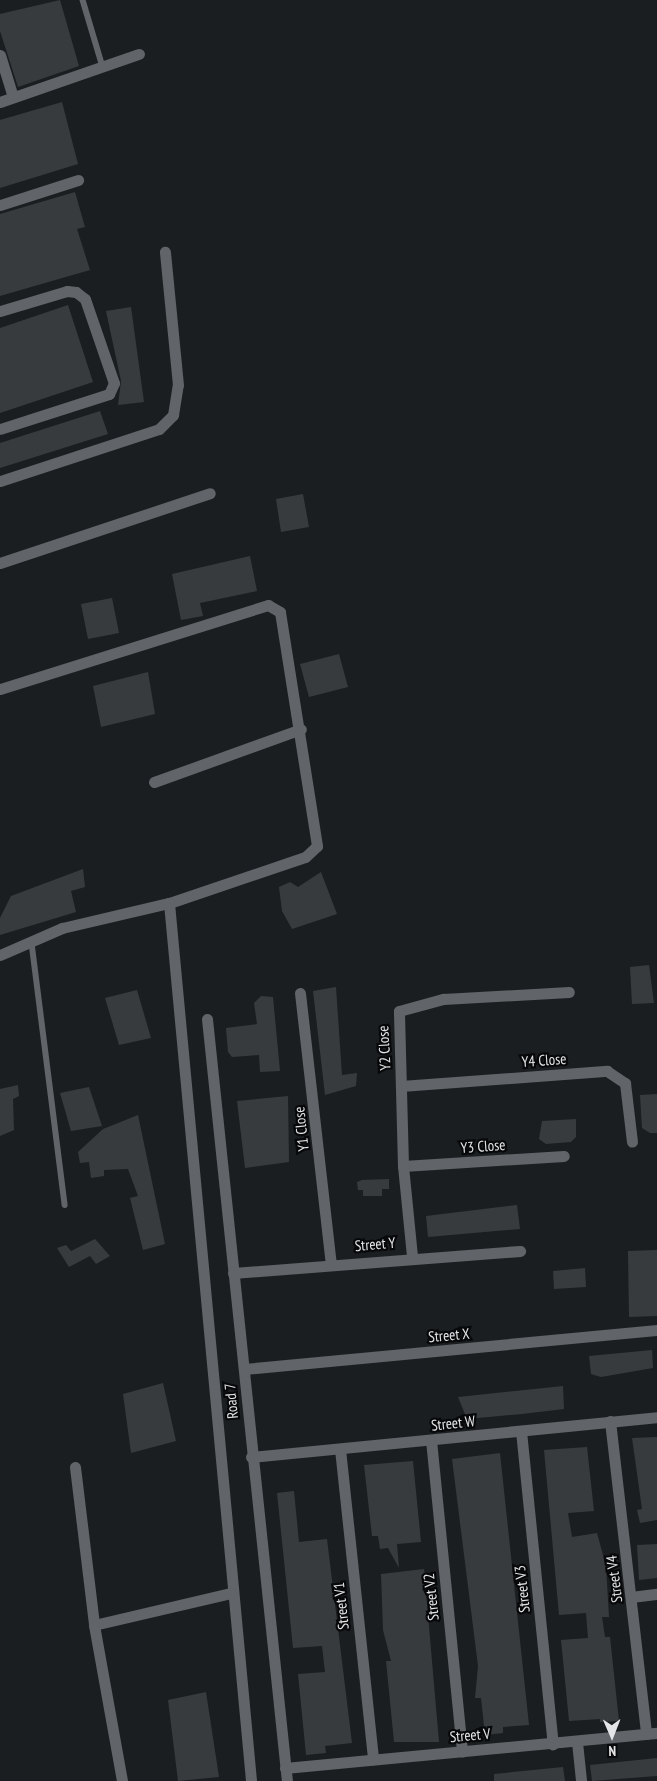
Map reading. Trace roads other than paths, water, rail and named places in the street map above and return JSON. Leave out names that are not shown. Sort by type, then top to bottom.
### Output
[{"type":"street","points":[[0,102],[140,54]]},
{"type":"street","points":[[0,56],[13,97]]},
{"type":"street","points":[[0,205],[78,180]]},
{"type":"street","points":[[0,481],[160,429],[173,415],[178,385],[164,252]]},
{"type":"street","points":[[0,311],[67,291],[76,292],[85,299],[114,383],[109,394],[0,429]]},
{"type":"street","points":[[0,563],[210,494]]},
{"type":"street","points":[[0,689],[268,605],[280,612],[301,729],[316,833],[313,852],[169,903],[62,928],[32,943],[0,955]]},
{"type":"street","points":[[154,782],[301,729]]},
{"type":"street","points":[[169,903],[230,1593],[251,1781]]},
{"type":"street","name":"Y2 Close","points":[[412,1256],[403,1166],[397,1021],[399,1010],[405,1006],[443,999],[569,992]]},
{"type":"street","name":"Y1 Close","points":[[300,993],[331,1263]]},
{"type":"street","name":"Road 7","points":[[207,1020],[244,1369],[251,1457],[287,1781]]},
{"type":"street","name":"Y4 Close","points":[[401,1086],[607,1071],[625,1083],[632,1142]]},
{"type":"street","name":"Y3 Close","points":[[403,1166],[564,1156]]},
{"type":"street","name":"Street Y","points":[[233,1273],[412,1256],[520,1251]]},
{"type":"street","name":"Street X","points":[[244,1369],[657,1330]]},
{"type":"street","name":"Street W","points":[[251,1457],[657,1417]]},
{"type":"street","name":"Street V4","points":[[610,1421],[631,1597],[651,1734]]},
{"type":"street","name":"Street V3","points":[[521,1431],[553,1744]]},
{"type":"street","name":"Street V2","points":[[431,1440],[462,1751]]},
{"type":"street","name":"Street V1","points":[[340,1449],[373,1759]]},
{"type":"street","points":[[74,1467],[94,1625],[122,1781]]},
{"type":"street","points":[[94,1625],[230,1593]]},
{"type":"street","points":[[631,1597],[657,1594]]},
{"type":"street","name":"Street V","points":[[285,1768],[651,1734]]},
{"type":"street","points":[[577,1742],[580,1781]]},
{"type":"lane","points":[[83,0],[103,67]]},
{"type":"lane","points":[[32,943],[65,1205]]}]
